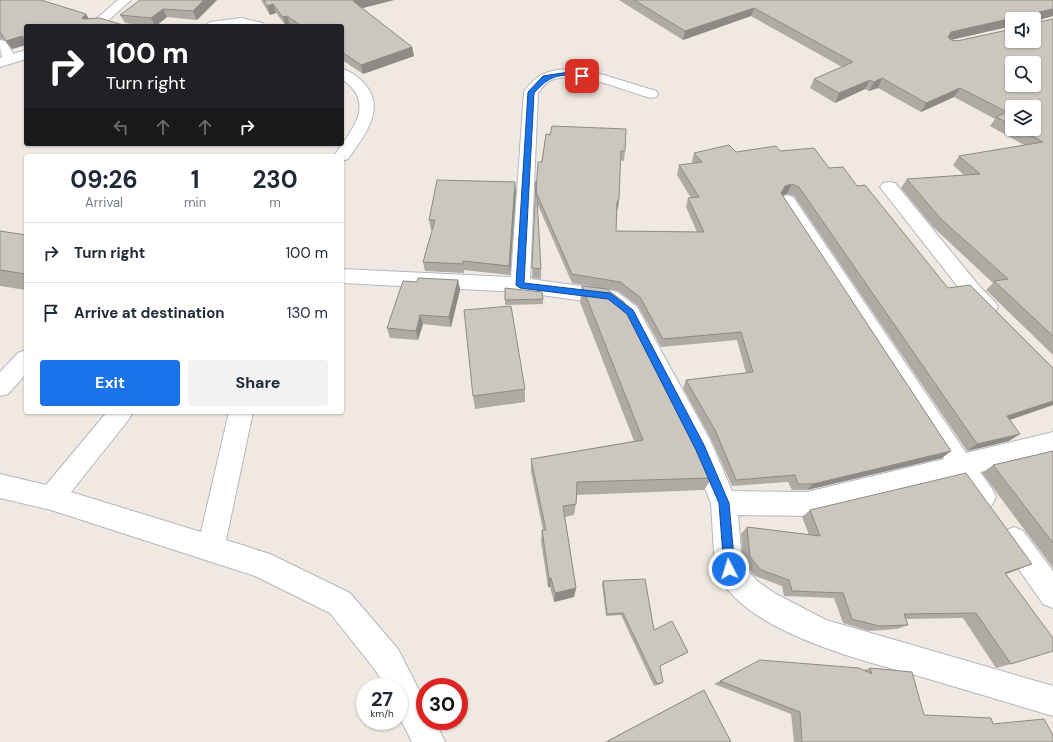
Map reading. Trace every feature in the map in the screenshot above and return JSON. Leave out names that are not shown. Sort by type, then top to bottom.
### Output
[{"type":"street","points":[[96,24],[125,0]]},
{"type":"street","points":[[226,24],[241,22],[250,24]]},
{"type":"street","points":[[0,44],[5,61],[24,55]]},
{"type":"street","points":[[520,285],[531,92],[545,78],[569,73],[624,84],[651,94]]},
{"type":"street","points":[[343,154],[359,128],[368,106],[363,91],[344,75]]},
{"type":"street","points":[[889,188],[973,292],[1000,318]]},
{"type":"street","points":[[787,201],[951,449],[960,466],[1053,594]]},
{"type":"street","points":[[344,276],[520,285],[610,296],[630,312],[700,448],[724,503],[729,569],[747,591],[766,604],[821,633],[1053,701]]},
{"type":"street","points":[[0,387],[24,361]]},
{"type":"street","points":[[51,498],[119,414]]},
{"type":"street","points":[[211,549],[241,414]]},
{"type":"street","points":[[724,503],[807,504],[1053,443]]},
{"type":"street","points":[[0,486],[51,498],[260,564],[340,603],[387,660],[429,742]]},
{"type":"building","points":[[0,0],[41,0],[86,14],[82,18],[83,19],[100,18],[120,24],[24,24],[24,38],[22,36],[6,41],[0,32]]},
{"type":"building","points":[[140,0],[204,0],[193,11],[163,9],[151,18],[120,15]]},
{"type":"building","points":[[264,0],[356,0],[353,1],[412,47],[361,65],[344,53],[344,24],[299,24],[287,16],[283,17],[273,4],[267,6]]},
{"type":"building","points":[[634,0],[1053,0],[1053,9],[1039,12],[1005,12],[1005,20],[951,32],[948,37],[951,40],[957,41],[1005,31],[1005,48],[1041,48],[1041,22],[1053,19],[1053,336],[994,281],[1008,279],[940,218],[907,179],[980,174],[959,156],[1043,142],[1031,136],[1041,136],[1041,100],[1005,100],[1005,111],[960,88],[926,103],[882,78],[874,82],[870,80],[839,93],[814,79],[853,62],[754,8],[685,31]]},
{"type":"building","points":[[1005,113],[1005,122],[996,117]]},
{"type":"building","points":[[552,126],[626,129],[625,151],[621,151],[616,231],[704,232],[688,198],[699,197],[679,165],[702,162],[694,153],[729,145],[736,152],[776,146],[780,151],[814,148],[829,168],[843,167],[857,186],[865,185],[948,288],[970,285],[1053,368],[1053,401],[1007,416],[1020,434],[977,444],[799,187],[792,184],[785,186],[781,193],[951,451],[813,484],[798,484],[795,475],[736,480],[716,432],[686,380],[753,372],[741,332],[663,339],[640,297],[620,282],[572,274],[536,192],[538,162],[542,162],[546,134],[550,135]]},
{"type":"building","points":[[437,180],[515,182],[509,266],[463,261],[463,264],[423,262],[435,220],[429,220]]},
{"type":"building","points":[[536,181],[541,269],[532,268]]},
{"type":"building","points":[[0,231],[24,235],[24,274],[0,270]]},
{"type":"building","points":[[418,278],[458,280],[449,317],[420,315],[416,331],[387,328],[403,281],[417,282]]},
{"type":"building","points":[[582,286],[607,289],[624,302],[695,438],[712,478],[577,482],[576,504],[563,506],[576,588],[555,593],[551,578],[549,578],[542,530],[546,530],[531,459],[643,440]]},
{"type":"building","points":[[505,288],[542,292],[543,299],[505,300]]},
{"type":"building","points":[[511,306],[525,389],[473,396],[464,310]]},
{"type":"building","points":[[1053,451],[1053,543],[993,465]]},
{"type":"building","points":[[966,473],[1032,564],[1005,573],[1053,638],[1053,651],[1011,664],[976,613],[904,614],[908,625],[879,626],[852,619],[843,593],[792,591],[789,580],[761,570],[750,557],[747,527],[820,536],[810,510]]},
{"type":"building","points":[[645,579],[654,630],[672,621],[688,652],[660,666],[663,682],[657,684],[623,613],[607,614],[603,581]]},
{"type":"building","points":[[760,660],[859,668],[872,674],[870,668],[912,672],[924,715],[991,718],[993,724],[1044,719],[1053,735],[1053,742],[802,742],[800,712],[720,681]]},
{"type":"building","points":[[704,690],[731,742],[608,741]]},
{"type":"route","points":[[582,76],[569,73],[545,78],[531,92],[528,111],[520,285],[610,296],[630,312],[700,448],[724,503],[729,569]]}]
